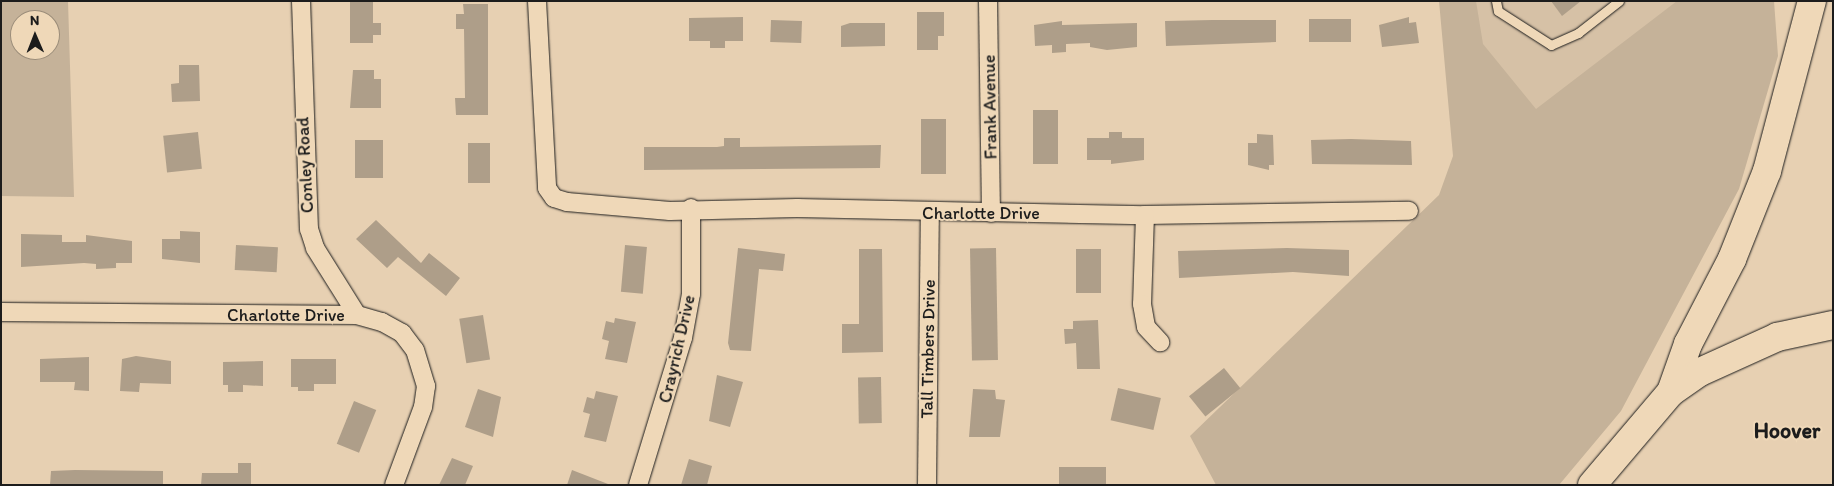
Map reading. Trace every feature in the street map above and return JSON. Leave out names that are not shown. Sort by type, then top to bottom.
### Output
[{"type":"highway","points":[[1671,392],[1688,344],[1732,259],[1766,171],[1812,1]]},
{"type":"highway","points":[[1592,485],[1671,392],[1740,352],[1777,337],[1833,325]]},
{"type":"street","name":"Conley Road","points":[[302,1],[309,229],[315,248],[358,315]]},
{"type":"street","name":"Charlotte Drive","points":[[537,1],[542,131],[547,188],[554,198],[636,209],[691,208],[1145,215],[1409,210]]},
{"type":"street","name":"Frank Avenue","points":[[988,1],[991,213]]},
{"type":"street","name":"Crayrich Drive","points":[[638,485],[683,338],[691,294],[691,208]]},
{"type":"street","name":"Tall Timbers Drive","points":[[927,485],[930,213]]},
{"type":"street","points":[[1145,215],[1142,304],[1146,327],[1160,342]]},
{"type":"street","name":"Charlotte Drive","points":[[1,312],[358,315],[402,333],[423,367],[423,407],[394,485]]},
{"type":"lane","points":[[1496,1],[1498,11],[1551,44],[1578,33],[1619,1]]},
{"type":"shaded area","points":[[1,1],[68,1],[74,197],[1,196]]},
{"type":"shaded area","points":[[1439,1],[1476,1],[1483,44],[1536,109],[1677,1],[1774,1],[1778,56],[1739,189],[1621,411],[1559,485],[1216,485],[1190,436],[1439,195],[1453,156]]},
{"type":"shaded area","points":[[1474,1],[1701,1],[1536,119],[1474,48]]},
{"type":"building","points":[[350,1],[373,1],[373,23],[381,23],[381,35],[373,35],[373,43],[350,43]]},
{"type":"building","points":[[1551,1],[1581,1],[1562,16]]},
{"type":"building","points":[[463,4],[488,4],[488,115],[456,115],[455,98],[465,98],[464,29],[456,29],[456,14],[464,14]]},
{"type":"building","points":[[917,12],[944,12],[944,36],[938,36],[938,50],[917,50]]},
{"type":"building","points":[[743,17],[743,41],[725,41],[725,48],[710,48],[710,41],[689,41],[689,18]]},
{"type":"building","points":[[1409,17],[1409,23],[1416,22],[1419,43],[1382,47],[1379,25]]},
{"type":"building","points":[[1309,19],[1351,19],[1351,42],[1309,42]]},
{"type":"building","points":[[771,20],[802,21],[801,43],[770,42]]},
{"type":"building","points":[[1276,20],[1276,42],[1166,46],[1165,21]]},
{"type":"building","points":[[1062,21],[1062,25],[1137,23],[1137,47],[1107,50],[1090,47],[1090,43],[1066,44],[1066,52],[1052,53],[1052,45],[1035,46],[1034,25]]},
{"type":"building","points":[[850,23],[885,23],[885,46],[841,47],[841,26]]},
{"type":"building","points":[[179,65],[199,65],[200,101],[172,102],[171,84],[179,83]]},
{"type":"building","points":[[353,70],[374,70],[374,79],[381,79],[381,108],[350,108]]},
{"type":"building","points":[[1033,110],[1058,110],[1058,164],[1033,164]]},
{"type":"building","points":[[921,119],[946,119],[946,174],[921,174]]},
{"type":"building","points":[[198,132],[202,169],[167,172],[163,136]]},
{"type":"building","points":[[1109,132],[1122,132],[1122,138],[1144,138],[1144,160],[1111,164],[1111,160],[1087,160],[1087,138],[1109,138]]},
{"type":"building","points":[[1257,134],[1273,135],[1274,165],[1269,165],[1269,170],[1248,165],[1248,143],[1257,143]]},
{"type":"building","points":[[724,138],[740,138],[740,147],[881,145],[880,168],[644,170],[644,147],[717,147],[724,146]]},
{"type":"building","points":[[355,140],[383,140],[383,178],[355,178]]},
{"type":"building","points":[[1311,140],[1411,141],[1412,165],[1312,164]]},
{"type":"building","points":[[468,143],[490,143],[490,183],[468,183]]},
{"type":"building","points":[[376,220],[421,263],[429,253],[460,278],[446,296],[398,257],[387,268],[356,239]]},
{"type":"building","points":[[180,231],[200,232],[200,263],[162,259],[162,239],[180,239]]},
{"type":"building","points":[[21,234],[62,235],[62,242],[86,242],[86,235],[132,241],[132,263],[116,263],[116,268],[96,269],[96,264],[84,263],[21,267]]},
{"type":"building","points":[[236,245],[278,247],[277,272],[235,270]]},
{"type":"building","points":[[625,245],[647,247],[643,294],[621,292]]},
{"type":"building","points":[[738,248],[785,254],[783,271],[759,269],[751,351],[730,350],[728,343]]},
{"type":"building","points":[[970,248],[996,248],[998,360],[972,360]]},
{"type":"building","points":[[1287,248],[1349,250],[1349,276],[1293,272],[1179,278],[1178,251]]},
{"type":"building","points":[[859,249],[882,249],[883,352],[842,353],[842,324],[859,324]]},
{"type":"building","points":[[1076,249],[1101,249],[1101,293],[1076,293]]},
{"type":"building","points":[[483,315],[490,359],[466,363],[459,319]]},
{"type":"building","points":[[615,318],[636,322],[627,363],[605,359],[609,341],[602,339],[606,321],[614,323]]},
{"type":"building","points":[[1098,320],[1100,369],[1077,369],[1076,343],[1065,344],[1064,329],[1073,329],[1073,321]]},
{"type":"building","points":[[136,356],[171,361],[171,384],[140,383],[139,392],[120,391],[122,359]]},
{"type":"building","points":[[89,357],[89,391],[74,390],[75,382],[40,382],[40,359]]},
{"type":"building","points":[[291,359],[336,359],[336,384],[314,384],[314,391],[298,391],[298,387],[291,387]]},
{"type":"building","points":[[263,361],[263,386],[243,385],[243,392],[228,392],[228,385],[223,385],[223,362]]},
{"type":"building","points":[[1224,368],[1240,388],[1205,417],[1189,396]]},
{"type":"building","points":[[717,375],[743,382],[730,427],[709,421]]},
{"type":"building","points":[[858,377],[881,377],[882,423],[859,423]]},
{"type":"building","points":[[1118,388],[1161,398],[1153,430],[1111,420]]},
{"type":"building","points":[[478,389],[501,397],[493,437],[465,427]]},
{"type":"building","points":[[973,389],[995,390],[996,399],[1005,400],[1000,437],[969,437]]},
{"type":"building","points":[[596,391],[618,396],[606,442],[584,437],[590,414],[583,412],[587,397],[594,399]]},
{"type":"building","points":[[354,401],[376,410],[359,453],[337,444]]},
{"type":"building","points":[[452,458],[473,466],[465,485],[439,485]]},
{"type":"building","points":[[689,459],[712,466],[707,485],[681,485]]},
{"type":"building","points":[[238,463],[251,463],[251,485],[201,485],[202,473],[238,473]]},
{"type":"building","points":[[1059,467],[1106,467],[1106,485],[1059,485]]},
{"type":"building","points":[[572,470],[608,484],[608,485],[567,485]]},
{"type":"building","points":[[51,471],[163,471],[163,485],[50,485]]},
{"type":"district","name":"Hoover","points":[[1787,431]]}]
